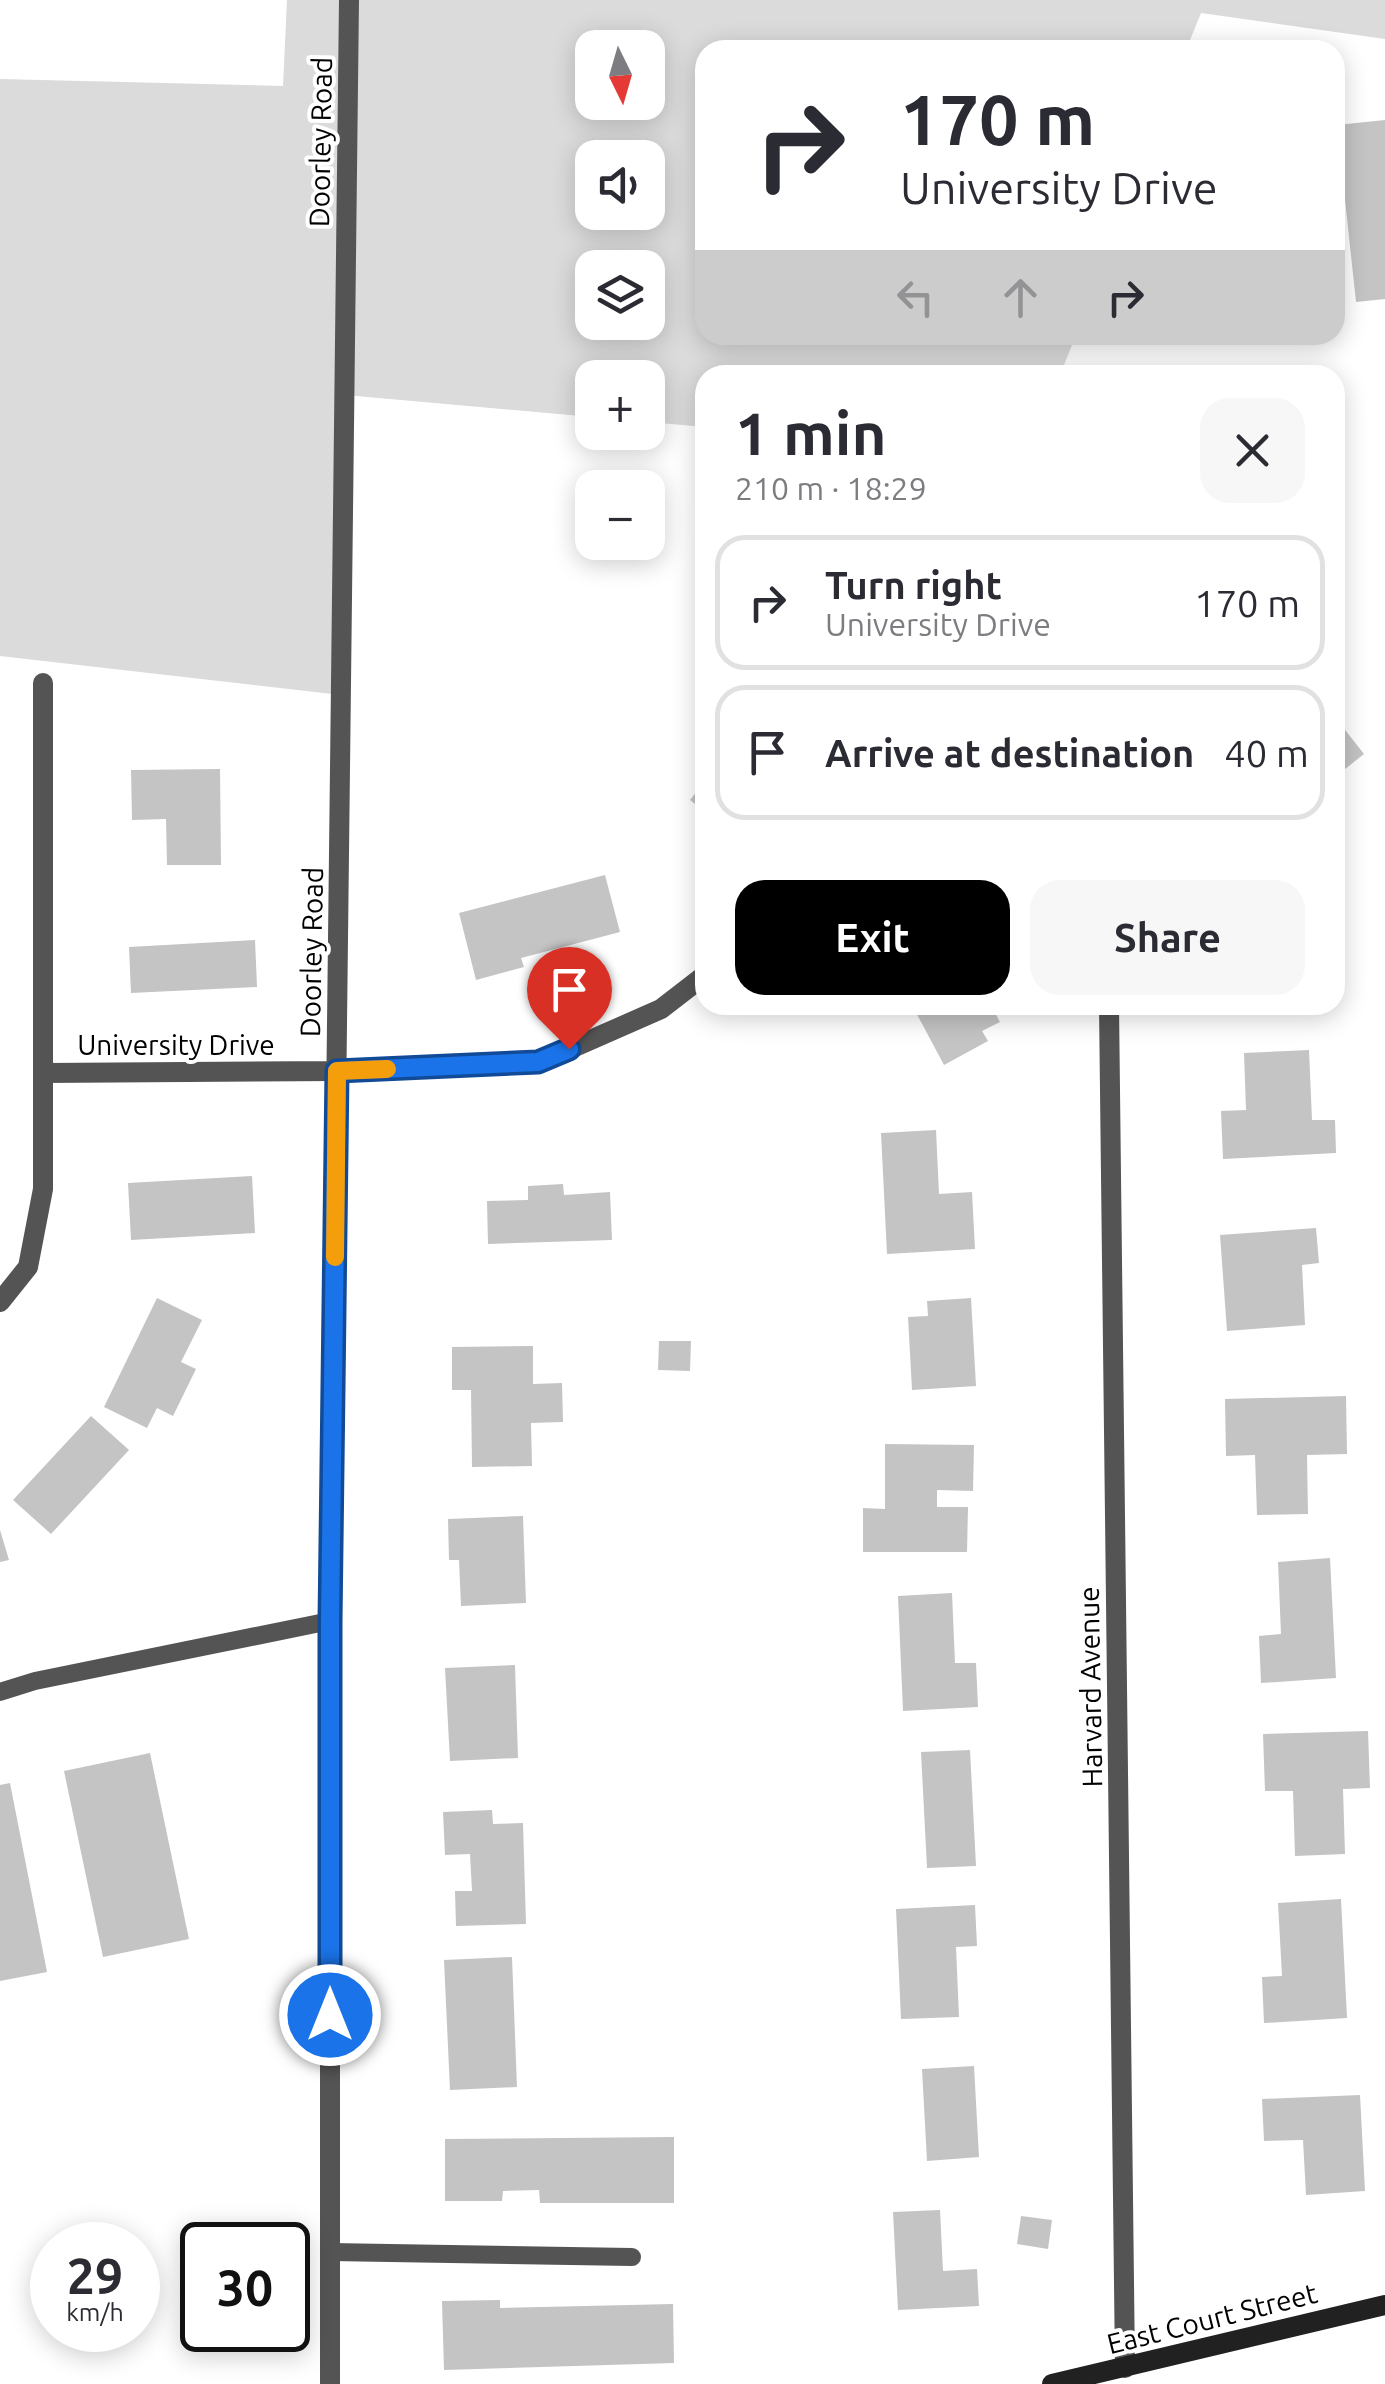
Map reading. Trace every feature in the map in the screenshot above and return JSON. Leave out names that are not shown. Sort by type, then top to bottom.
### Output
[{"type":"main road","name":"East Court Street","points":[[1052,2384],[1385,2304]]},
{"type":"street","name":"Doorley Road","points":[[330,2384],[330,1622],[349,0]]},
{"type":"street","points":[[0,1302],[28,1267],[43,1189],[42,682]]},
{"type":"street","name":"University Drive","points":[[44,1072],[337,1071],[538,1062],[662,1008],[695,983]]},
{"type":"street","name":"Harvard Avenue","points":[[1110,1015],[1125,2368]]},
{"type":"lane","points":[[0,1692],[35,1680],[330,1622]]},
{"type":"lane","points":[[330,2252],[632,2257]]},
{"type":"shaded area","points":[[287,0],[1385,0],[1385,39],[1201,13],[1190,40],[695,40],[695,345],[1072,345],[1064,365],[695,365],[695,426],[665,423],[665,360],[575,360],[575,415],[345,395],[341,695],[0,656],[0,79],[283,86]]},
{"type":"building","points":[[1385,120],[1385,299],[1356,302],[1345,200],[1345,124]]},
{"type":"building","points":[[1345,730],[1364,754],[1345,769]]},
{"type":"building","points":[[220,769],[221,865],[167,865],[166,819],[132,820],[131,770]]},
{"type":"building","points":[[605,875],[620,932],[521,958],[524,967],[476,980],[459,913]]},
{"type":"building","points":[[255,940],[257,987],[131,993],[129,947]]},
{"type":"building","points":[[917,1015],[996,1015],[1000,1022],[982,1031],[988,1041],[944,1065]]},
{"type":"building","points":[[1309,1050],[1312,1120],[1335,1120],[1336,1153],[1223,1159],[1221,1111],[1246,1110],[1244,1053]]},
{"type":"building","points":[[936,1130],[939,1194],[972,1192],[975,1249],[887,1254],[881,1133]]},
{"type":"building","points":[[252,1176],[255,1233],[131,1240],[128,1183]]},
{"type":"building","points":[[563,1184],[564,1195],[610,1192],[612,1240],[488,1244],[487,1201],[528,1200],[528,1186]]},
{"type":"building","points":[[1316,1228],[1319,1263],[1302,1265],[1305,1325],[1227,1331],[1220,1235]]},
{"type":"building","points":[[157,1298],[202,1320],[181,1362],[196,1369],[173,1416],[157,1408],[147,1428],[104,1407]]},
{"type":"building","points":[[971,1298],[976,1386],[912,1390],[908,1317],[928,1316],[927,1301]]},
{"type":"building","points":[[659,1341],[691,1341],[690,1371],[658,1370]]},
{"type":"building","points":[[533,1346],[533,1384],[562,1383],[563,1422],[531,1423],[532,1466],[472,1467],[471,1390],[452,1390],[452,1347]]},
{"type":"building","points":[[1346,1396],[1347,1454],[1307,1455],[1308,1514],[1257,1515],[1255,1455],[1226,1456],[1225,1399]]},
{"type":"building","points":[[91,1416],[129,1450],[51,1534],[13,1500]]},
{"type":"building","points":[[885,1444],[974,1445],[973,1491],[937,1490],[937,1507],[968,1507],[967,1552],[863,1552],[863,1508],[885,1509]]},
{"type":"building","points":[[523,1516],[526,1603],[461,1606],[459,1560],[449,1560],[448,1519]]},
{"type":"building","points":[[0,1530],[9,1560],[0,1562]]},
{"type":"building","points":[[1330,1558],[1336,1678],[1261,1683],[1259,1636],[1281,1634],[1278,1562]]},
{"type":"building","points":[[952,1593],[955,1663],[976,1663],[978,1707],[903,1711],[898,1596]]},
{"type":"building","points":[[515,1665],[518,1758],[450,1761],[445,1668]]},
{"type":"building","points":[[1368,1731],[1370,1788],[1343,1789],[1345,1854],[1295,1856],[1293,1791],[1265,1791],[1263,1734]]},
{"type":"building","points":[[970,1750],[976,1866],[927,1868],[921,1752]]},
{"type":"building","points":[[150,1753],[189,1939],[103,1957],[64,1771]]},
{"type":"building","points":[[10,1783],[47,1972],[0,1981],[0,1785]]},
{"type":"building","points":[[492,1810],[493,1824],[523,1823],[526,1924],[456,1926],[455,1891],[472,1891],[470,1854],[445,1855],[443,1812]]},
{"type":"building","points":[[1341,1899],[1347,2018],[1264,2023],[1262,1977],[1282,1976],[1278,1903]]},
{"type":"building","points":[[975,1905],[977,1946],[956,1947],[959,2017],[901,2019],[896,1909]]},
{"type":"building","points":[[512,1957],[517,2087],[450,2090],[444,1960]]},
{"type":"building","points":[[974,2066],[979,2157],[927,2161],[922,2069]]},
{"type":"building","points":[[1360,2095],[1365,2191],[1306,2195],[1303,2140],[1264,2141],[1262,2099]]},
{"type":"building","points":[[674,2137],[674,2203],[540,2203],[539,2190],[503,2191],[502,2201],[445,2201],[445,2139]]},
{"type":"building","points":[[940,2210],[943,2271],[977,2269],[979,2306],[898,2310],[893,2212]]},
{"type":"building","points":[[1021,2216],[1052,2220],[1048,2249],[1017,2244]]},
{"type":"building","points":[[500,2300],[500,2308],[673,2304],[674,2363],[444,2370],[442,2301]]},
{"type":"slow traffic","points":[[335,1257],[337,1071],[387,1069]]},
{"type":"route","points":[[330,2015],[337,1071],[538,1062],[569,1049]]}]
